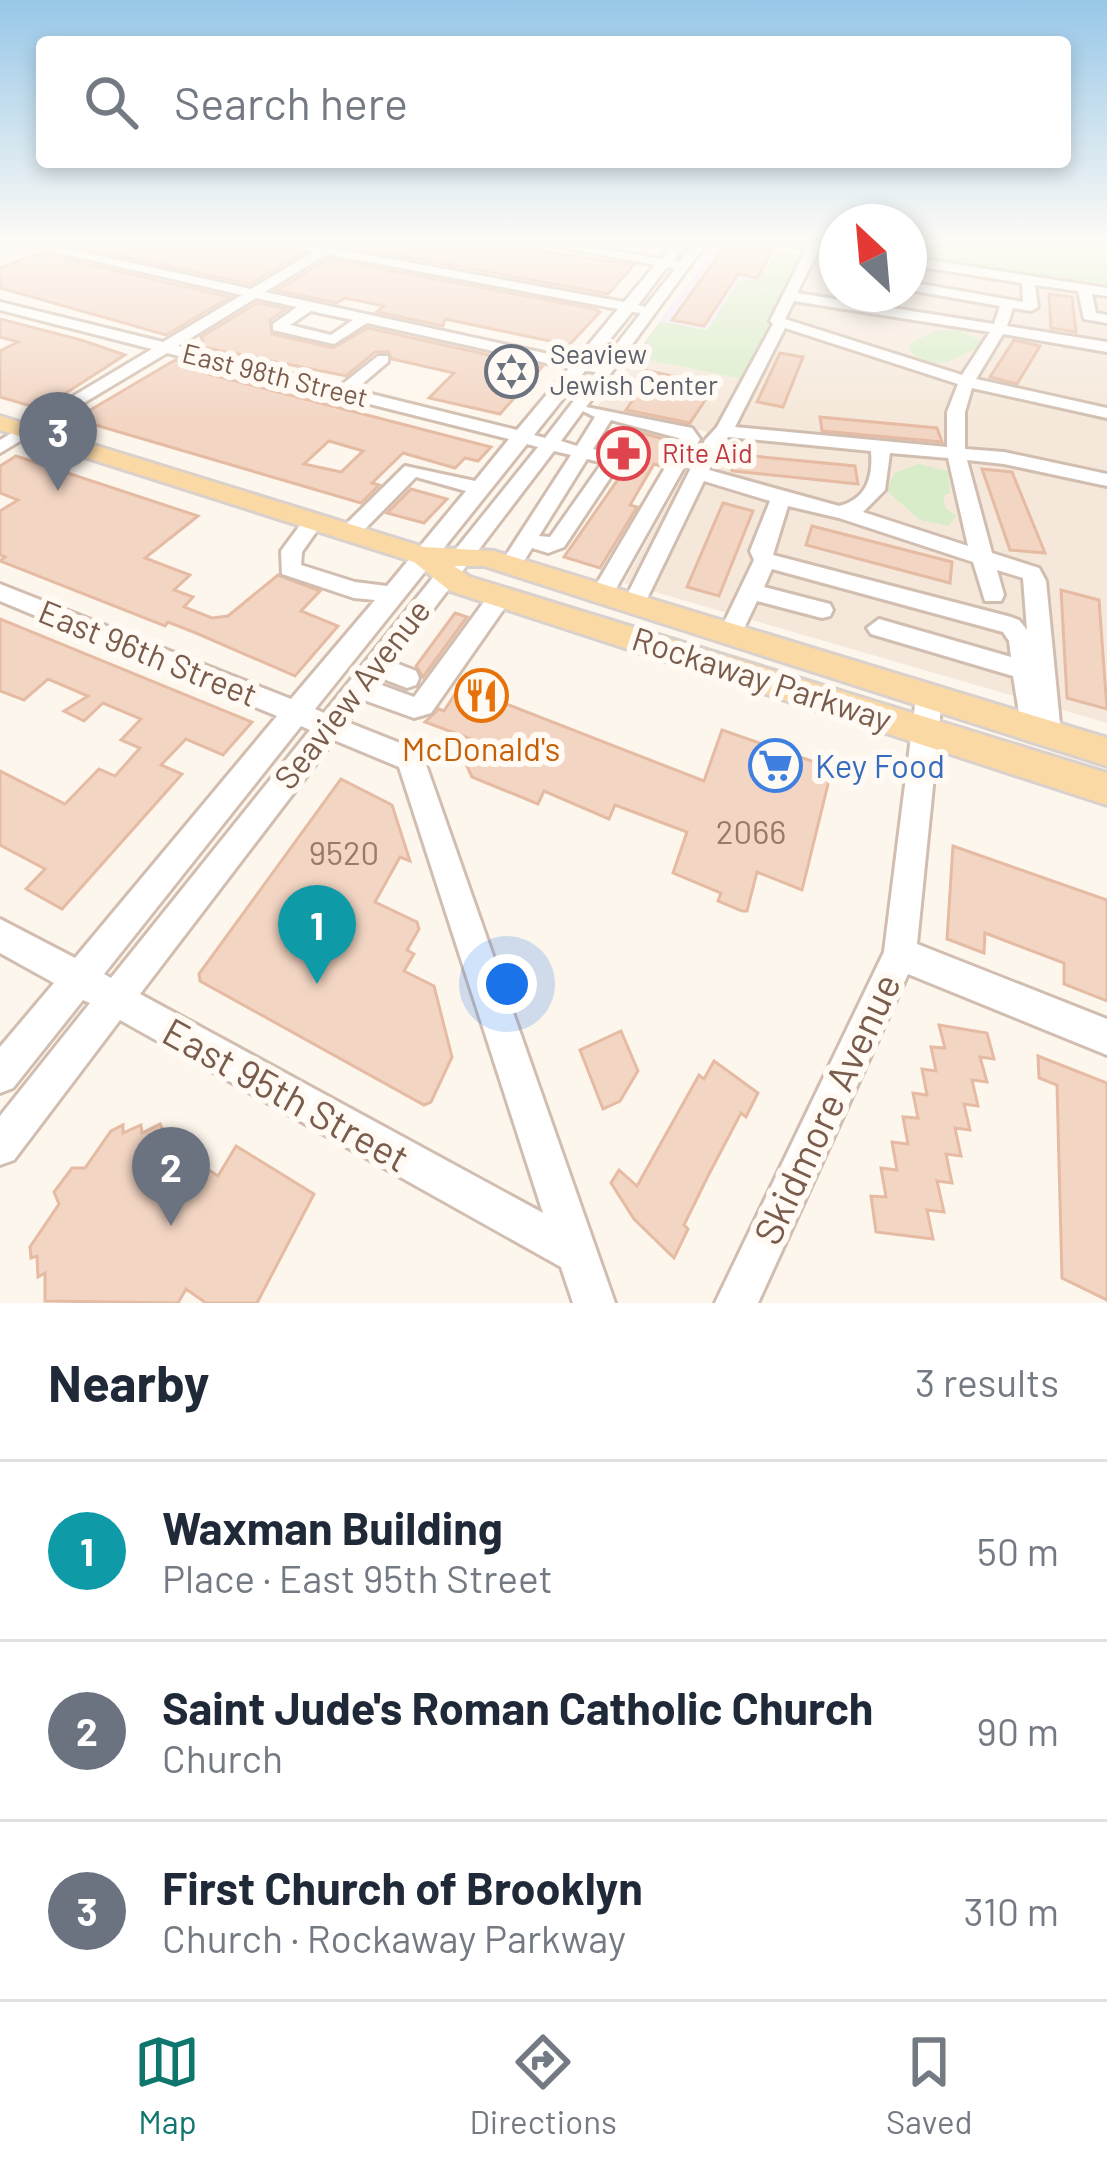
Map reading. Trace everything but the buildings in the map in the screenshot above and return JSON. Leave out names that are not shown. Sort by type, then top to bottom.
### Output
[{"type":"main road","name":"Rockaway Parkway","points":[[0,423],[443,562],[484,557],[730,635],[1107,789]]},
{"type":"main road","name":"Rockaway Parkway","points":[[443,562],[460,584],[500,597],[928,714],[1040,731],[1107,752]]},
{"type":"street","points":[[0,448],[240,302]]},
{"type":"street","points":[[295,302],[605,370]]},
{"type":"street","points":[[595,302],[652,311]]},
{"type":"street","name":"Seaview Avenue","points":[[0,1075],[76,980],[311,720],[358,687],[443,562],[479,488],[632,302]]},
{"type":"street","name":"Seaview Avenue","points":[[0,1146],[114,1001],[311,720],[392,594],[443,562],[549,445],[659,302]]},
{"type":"street","points":[[785,302],[777,317],[781,322],[967,382],[1107,413]]},
{"type":"street","points":[[1001,302],[1031,307],[1030,302]]},
{"type":"street","points":[[1086,302],[1089,316],[1107,320]]},
{"type":"street","points":[[993,595],[957,454],[956,413],[1008,303]]},
{"type":"street","points":[[310,305],[278,327],[334,340],[365,318]]},
{"type":"street","name":"East 98th Street","points":[[0,306],[582,452]]},
{"type":"street","points":[[915,312],[1107,347]]},
{"type":"street","points":[[632,605],[714,440],[727,428],[781,322]]},
{"type":"street","points":[[342,393],[383,359]]},
{"type":"street","points":[[577,408],[686,431],[691,439],[602,596]]},
{"type":"street","points":[[510,566],[606,414]]},
{"type":"street","points":[[727,428],[745,436],[1004,458],[1107,480]]},
{"type":"street","points":[[840,512],[866,504],[874,493],[883,460],[880,447]]},
{"type":"street","points":[[527,540],[548,546],[557,542],[611,462],[582,452]]},
{"type":"street","points":[[350,533],[412,470],[479,488]]},
{"type":"street","points":[[698,473],[1020,568],[1035,581],[1040,731]]},
{"type":"street","points":[[730,635],[765,560],[761,551],[781,498]]},
{"type":"street","points":[[313,522],[292,551],[290,568],[354,590],[392,594]]},
{"type":"street","points":[[765,560],[1012,626],[1021,639],[1040,731]]},
{"type":"street","points":[[751,591],[822,610]]},
{"type":"street","name":"East 96th Street","points":[[0,592],[410,759],[594,1303]]},
{"type":"street","points":[[358,687],[414,708],[422,706],[422,684],[500,597]]},
{"type":"street","points":[[879,628],[1024,670]]},
{"type":"street","points":[[374,665],[422,684]]},
{"type":"street","name":"Skidmore Avenue","points":[[736,1303],[900,954],[928,714]]},
{"type":"street","name":"East 95th Street","points":[[0,935],[574,1252]]},
{"type":"street","points":[[900,954],[1107,1036]]},
{"type":"shaded area","points":[[674,302],[725,302],[707,330],[660,321]]},
{"type":"shaded area","points":[[784,302],[819,302],[819,312],[927,312],[927,302],[1107,302],[1107,723],[624,583],[707,432],[597,407],[634,357],[742,379]]},
{"type":"green space","points":[[725,302],[783,302],[742,379],[634,357],[660,321],[707,330]]},
{"type":"green space","points":[[958,330],[980,345],[954,360],[936,363],[909,350],[911,343],[935,331]]},
{"type":"green space","points":[[919,464],[948,471],[950,493],[943,496],[946,509],[956,515],[949,526],[920,520],[887,491],[894,473]]},
{"type":"place","name":"Seaview Jewish Center","points":[[511,371]]},
{"type":"place","name":"Rite Aid","points":[[623,454]]},
{"type":"place","name":"First Church of Brooklyn","points":[[58,491]]},
{"type":"place","name":"McDonald's","points":[[481,695]]},
{"type":"place","name":"Key Food","points":[[776,766]]},
{"type":"place","name":"Waxman Building","points":[[317,984]]},
{"type":"place","name":"Saint Jude's Roman Catholic Church","points":[[171,1226]]}]
